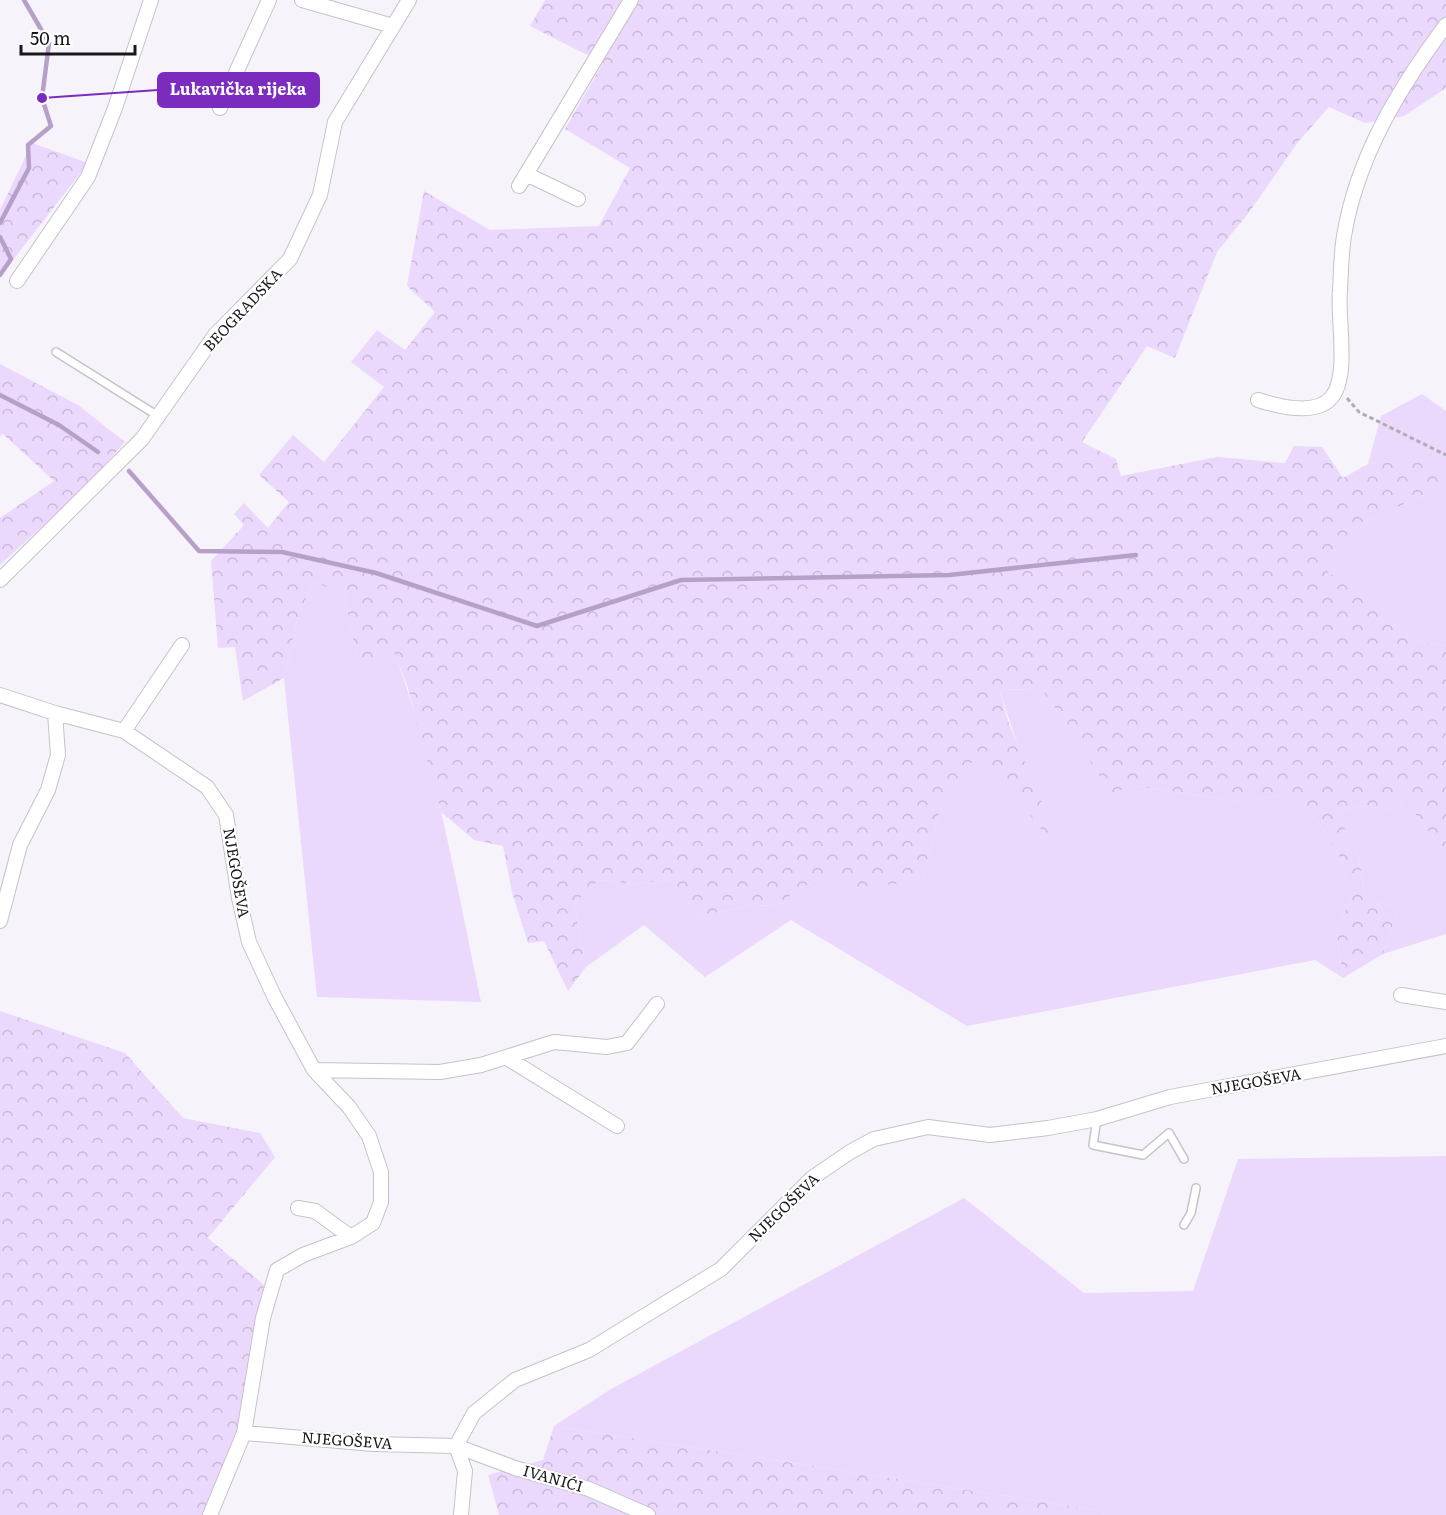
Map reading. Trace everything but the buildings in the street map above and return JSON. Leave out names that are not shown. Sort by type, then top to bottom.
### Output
[{"type":"street","points":[[17,281],[88,177],[115,108],[151,0]]},
{"type":"street","points":[[220,108],[269,0]]},
{"type":"street","points":[[302,0],[393,26]]},
{"type":"street","name":"BEOGRADSKA","points":[[0,580],[142,439],[215,335],[290,259],[320,195],[335,122],[409,0]]},
{"type":"street","points":[[519,186],[631,0]]},
{"type":"street","points":[[1258,400],[1288,409],[1315,406],[1330,400],[1338,388],[1341,354],[1339,295],[1344,236],[1360,174],[1407,77],[1446,25]]},
{"type":"street","points":[[526,174],[578,199]]},
{"type":"street","points":[[124,731],[182,645]]},
{"type":"street","name":"NJEGOŠEVA","points":[[0,695],[55,713],[124,731],[207,788],[226,815],[239,898],[249,942],[275,998],[314,1070],[360,1122],[369,1136],[381,1172],[381,1202],[373,1223],[351,1237],[303,1255],[277,1270],[263,1318],[244,1433],[210,1515]]},
{"type":"street","points":[[0,921],[3,900],[20,845],[48,790],[58,756],[55,713]]},
{"type":"street","points":[[1401,995],[1446,1002]]},
{"type":"street","points":[[314,1070],[440,1072],[507,1058],[554,1042],[607,1047],[627,1043],[657,1004]]},
{"type":"street","name":"NJEGOŠEVA","points":[[244,1433],[374,1443],[456,1446],[474,1413],[501,1390],[531,1372],[589,1350],[722,1269],[812,1178],[874,1139],[928,1127],[990,1135],[1097,1119],[1170,1097],[1446,1046]]},
{"type":"street","points":[[507,1058],[617,1126]]},
{"type":"street","points":[[298,1208],[315,1211],[351,1237]]},
{"type":"street","points":[[456,1446],[465,1471],[461,1515]]},
{"type":"street","name":"IVANIĆI","points":[[456,1446],[514,1468],[589,1489],[648,1515]]},
{"type":"lane","points":[[56,352],[158,416]]},
{"type":"lane","points":[[1097,1119],[1093,1145],[1143,1155],[1169,1133],[1184,1159]]},
{"type":"lane","points":[[1184,1225],[1191,1213],[1196,1188]]},
{"type":"path","points":[[1338,388],[1359,412],[1446,455]]},
{"type":"green space","points":[[545,0],[1446,0],[1446,88],[1404,116],[1365,123],[1329,107],[1298,142],[1250,211],[1217,252],[1175,358],[1147,346],[1082,442],[1116,459],[1121,476],[1217,457],[1285,463],[1294,446],[1322,447],[1343,478],[1368,464],[1434,459],[1442,471],[1433,491],[1360,524],[1327,571],[1415,641],[1446,646],[1446,854],[1403,798],[1388,810],[1365,805],[1337,812],[1359,859],[1365,896],[1398,910],[1383,954],[1343,978],[1336,930],[1351,899],[1342,861],[1319,822],[1282,795],[1241,802],[1131,785],[1111,795],[1072,731],[1042,690],[999,689],[1009,724],[1054,832],[1050,841],[980,750],[939,813],[922,881],[846,889],[824,875],[773,906],[753,905],[700,916],[669,880],[633,884],[599,880],[574,904],[586,967],[568,991],[544,941],[528,943],[512,892],[503,846],[474,840],[441,812],[407,685],[391,645],[359,668],[344,594],[314,582],[298,616],[284,678],[243,701],[235,647],[218,648],[211,561],[244,525],[234,514],[244,503],[268,528],[289,502],[259,475],[293,435],[324,462],[384,387],[351,362],[377,330],[405,350],[435,312],[407,286],[424,191],[490,230],[599,226],[630,168],[565,129],[603,63],[530,26]]},
{"type":"green space","points":[[32,143],[88,163],[0,277],[0,210]]},
{"type":"green space","points":[[0,364],[78,405],[125,442],[82,490],[0,565],[0,518],[54,481],[3,434],[0,436]]},
{"type":"green space","points":[[1422,394],[1446,411],[1446,646],[1415,641],[1326,571],[1360,524],[1433,491],[1434,460],[1368,464],[1381,416]]},
{"type":"green space","points":[[314,582],[344,594],[359,667],[391,644],[432,776],[481,1002],[317,997],[284,678],[298,616]]},
{"type":"green space","points":[[999,689],[1042,690],[1072,731],[1131,785],[1241,802],[1282,795],[1319,822],[1342,861],[1351,899],[1336,930],[1343,978],[1315,960],[967,1026],[791,920],[705,977],[644,925],[586,967],[574,904],[599,880],[633,884],[669,880],[700,916],[753,905],[773,906],[824,875],[922,881],[939,813],[980,749],[1050,841]]},
{"type":"green space","points":[[1403,798],[1446,854],[1446,934],[1383,954],[1398,910],[1365,896],[1359,859],[1337,812],[1365,805],[1388,810]]},
{"type":"green space","points":[[0,1011],[125,1053],[183,1118],[260,1133],[275,1157],[208,1238],[264,1285],[238,1430],[204,1515],[0,1515]]},
{"type":"green space","points":[[1446,1156],[1446,1515],[1104,1515],[1103,1511],[554,1426],[611,1389],[964,1198],[1084,1293],[1193,1291],[1238,1159]]},
{"type":"green space","points":[[554,1426],[1103,1511],[1104,1515],[499,1515],[488,1475],[543,1460]]},
{"type":"waterway","points":[[0,223],[29,168],[28,145],[51,126],[42,98],[49,43],[24,0]]},
{"type":"waterway","points":[[0,237],[11,259],[0,275]]},
{"type":"waterway","points":[[0,395],[59,425],[98,452]]},
{"type":"waterway","points":[[129,471],[199,551],[282,552],[376,573],[537,626],[681,580],[949,575],[1136,555]]},
{"type":"place","name":"Lukavička rijeka","points":[[42,98]]}]
